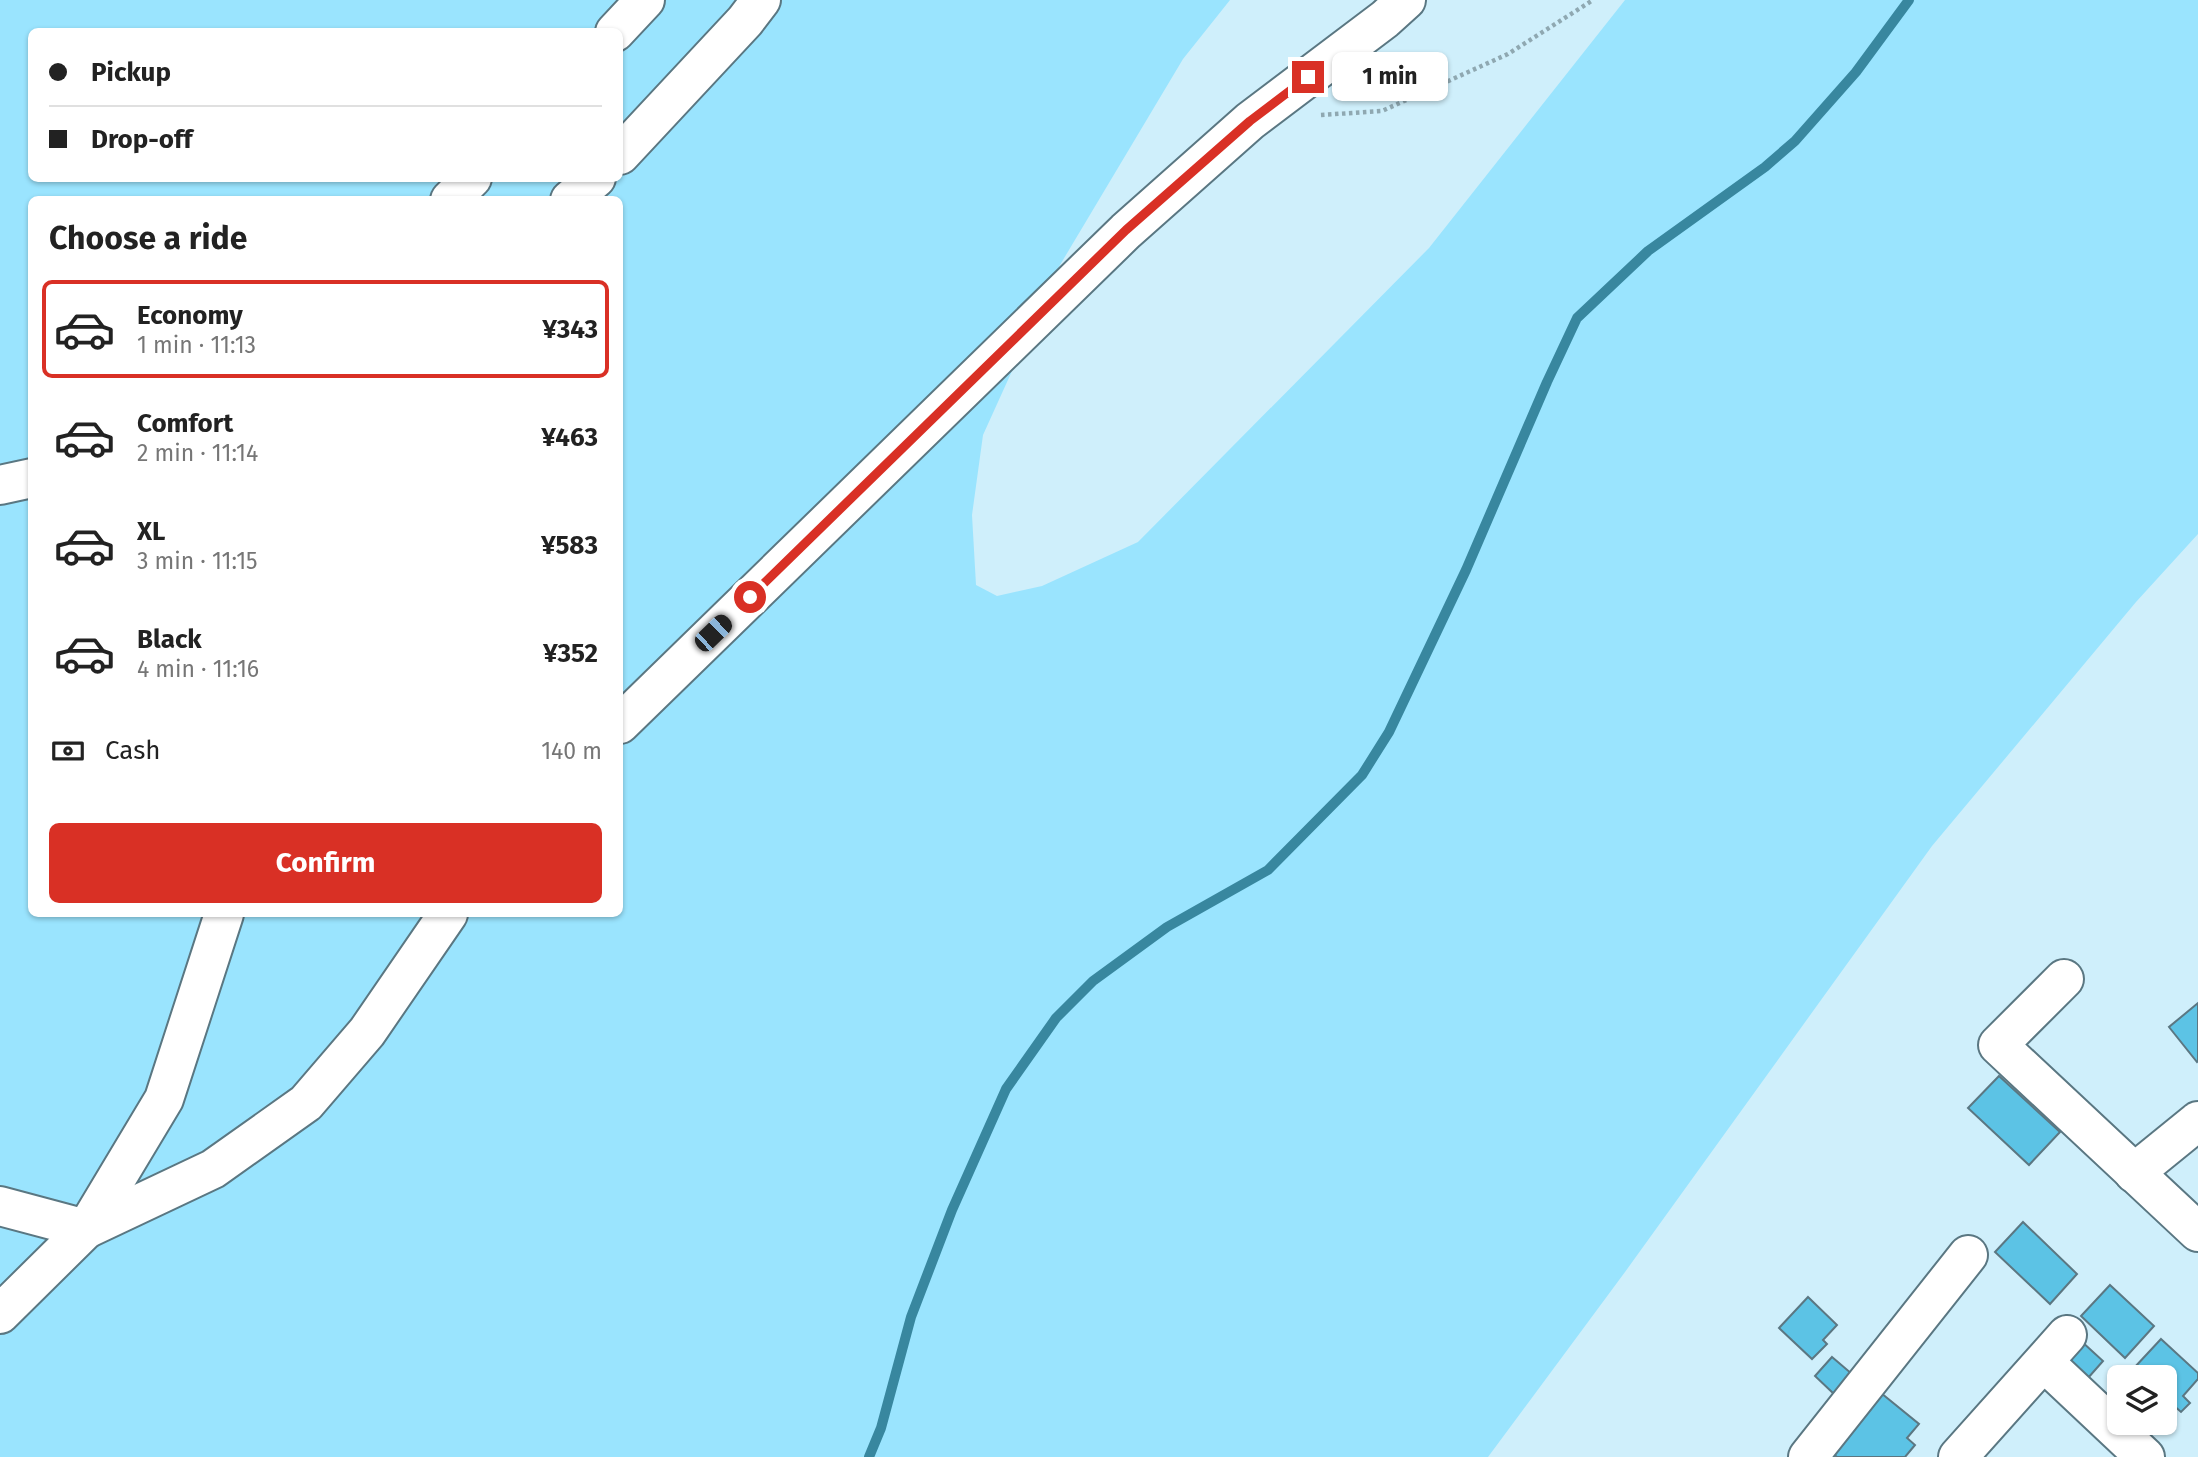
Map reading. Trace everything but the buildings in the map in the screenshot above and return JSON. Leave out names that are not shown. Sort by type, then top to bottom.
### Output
[{"type":"street","points":[[619,28],[645,0]]},
{"type":"street","points":[[623,152],[745,21],[761,0]]},
{"type":"street","points":[[623,721],[1126,230],[1250,121],[1385,19],[1406,0]]},
{"type":"street","points":[[454,196],[468,182]]},
{"type":"street","points":[[575,196],[591,182]]},
{"type":"street","points":[[0,485],[28,479]]},
{"type":"street","points":[[0,1314],[86,1229],[164,1099],[223,917]]},
{"type":"street","points":[[0,1206],[86,1229],[213,1169],[306,1103],[367,1031],[446,917]]},
{"type":"street","points":[[2064,979],[1998,1045],[2198,1232]]},
{"type":"street","points":[[2134,1173],[2198,1121]]},
{"type":"street","points":[[1808,1457],[1968,1255]]},
{"type":"street","points":[[1958,1457],[2056,1348],[2145,1457]]},
{"type":"path","points":[[1316,116],[1382,111],[1508,54],[1593,0]]},
{"type":"shaded area","points":[[0,0],[1230,0],[1183,59],[1060,265],[983,435],[972,515],[976,585],[997,596],[1042,586],[1138,542],[1429,248],[1625,0],[2198,0],[2198,534],[2136,602],[1932,846],[1488,1457],[0,1457]]},
{"type":"waterway","points":[[869,1457],[881,1428],[911,1317],[952,1210],[1006,1089],[1056,1018],[1093,981],[1167,927],[1268,870],[1362,775],[1389,732],[1466,570],[1577,318],[1648,251],[1765,167],[1795,141],[1856,72],[1909,0]]},
{"type":"route","points":[[750,597],[1126,230],[1250,121],[1308,77]]}]
